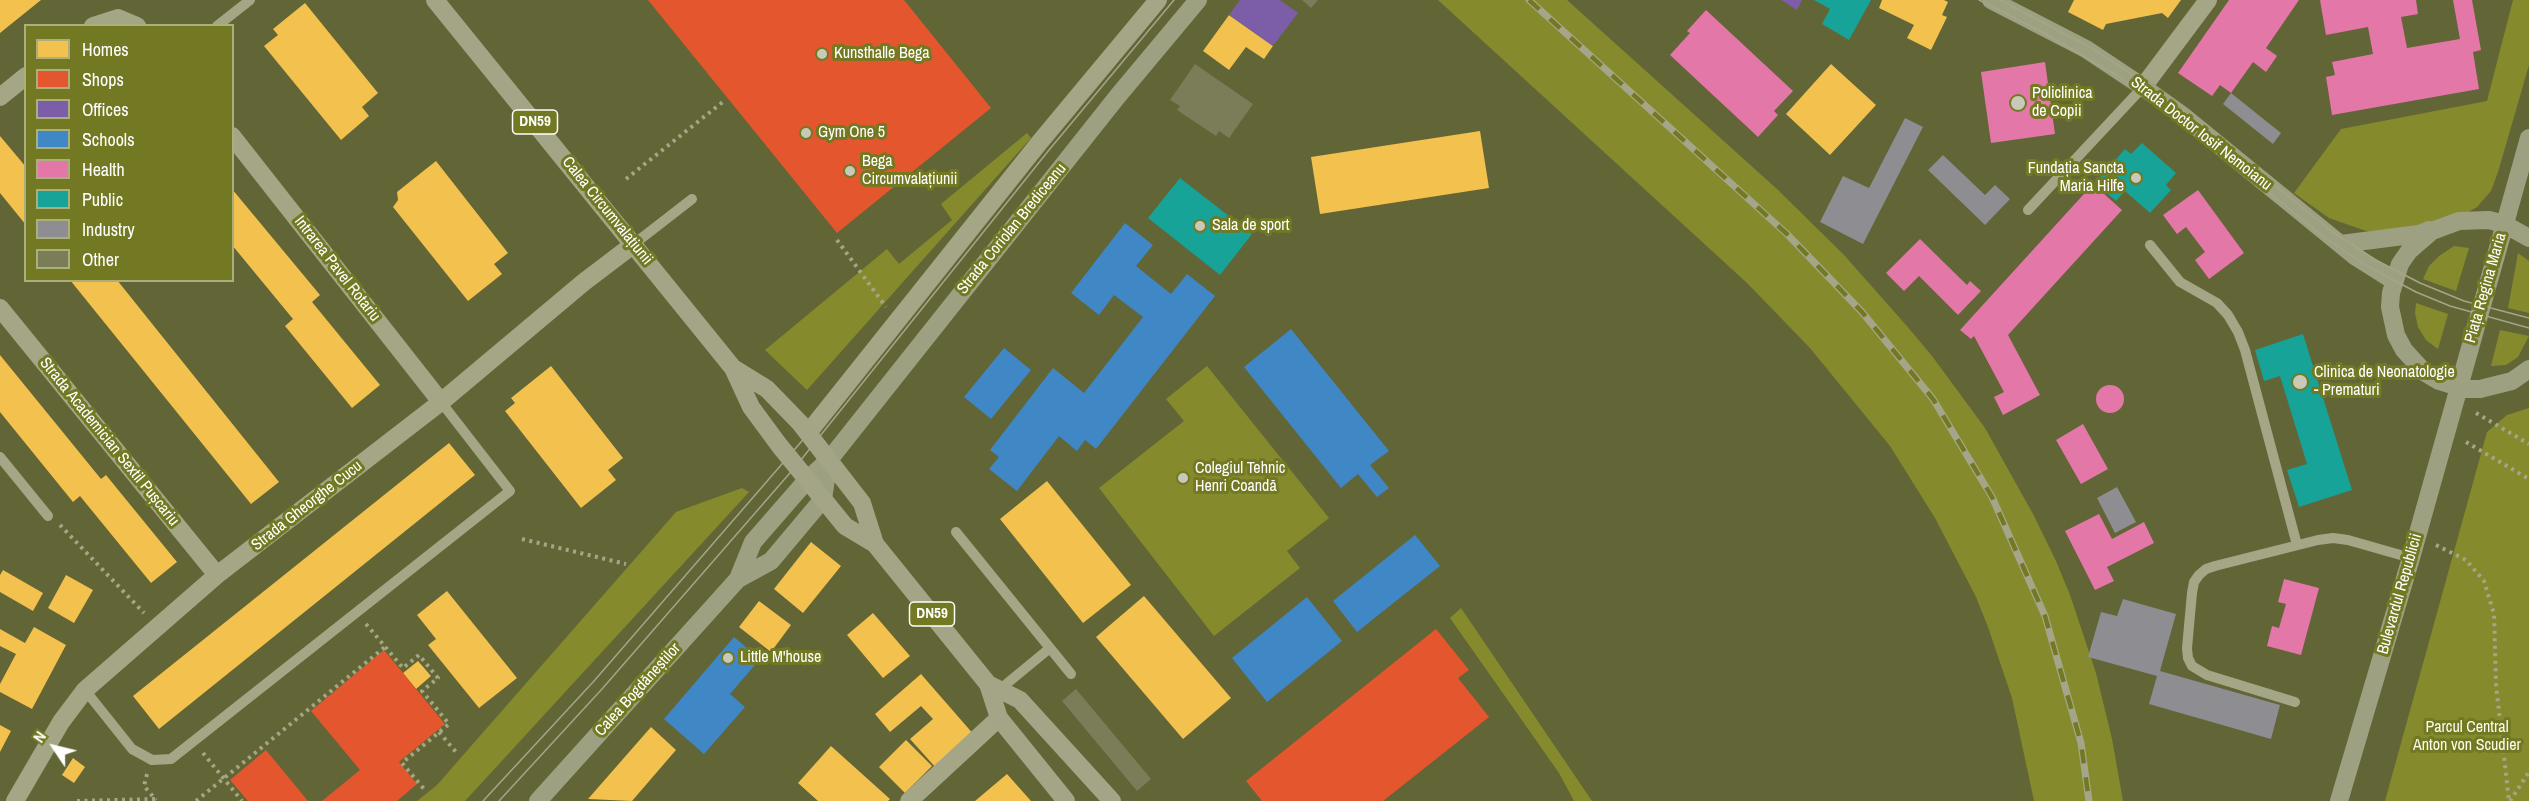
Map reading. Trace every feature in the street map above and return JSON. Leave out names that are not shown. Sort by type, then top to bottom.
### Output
[{"type":"main road","name":"Calea Circumvalațiunii","points":[[435,0],[733,368],[751,407],[845,526],[875,544],[994,687],[1020,700],[1112,801]]},
{"type":"main road","name":"Strada Coriolan Brediceanu","points":[[829,460],[1095,125],[1198,0]]},
{"type":"main road","name":"Strada Doctor Iosif Nemoianu","points":[[1991,0],[2086,49],[2143,87],[2182,115],[2363,262],[2394,281]]},
{"type":"main road","points":[[2504,224],[2529,138]]},
{"type":"main road","name":"Piața Regina Maria","points":[[2529,238],[2504,224],[2474,219],[2445,224],[2432,231],[2409,251],[2400,264],[2391,292],[2391,315],[2396,335],[2404,350],[2424,372],[2439,381],[2458,387],[2480,389],[2512,381],[2529,369]]},
{"type":"main road","points":[[2341,244],[2419,234],[2445,224]]},
{"type":"main road","name":"Piața Regina Maria","points":[[2458,387],[2504,224]]},
{"type":"main road","name":"Calea Circumvalațiunii","points":[[733,368],[767,389],[808,433],[862,503],[875,544]]},
{"type":"main road","points":[[2497,386],[2529,376]]},
{"type":"main road","name":"Bulevardul Republicii","points":[[2339,801],[2411,558],[2458,387]]},
{"type":"main road","name":"Calea Bogdăneștilor","points":[[738,579],[753,542],[807,480],[829,460]]},
{"type":"main road","points":[[823,499],[829,460]]},
{"type":"main road","name":"Calea Bogdăneștilor","points":[[538,801],[738,579],[771,561],[823,499]]},
{"type":"main road","name":"Calea Circumvalațiunii","points":[[994,687],[999,718],[1066,801]]},
{"type":"street","name":"Strada Coriolan Brediceanu","points":[[808,433],[1039,143],[1158,0]]},
{"type":"street","points":[[2143,87],[2208,0]]},
{"type":"street","points":[[99,24],[118,18],[132,24]]},
{"type":"street","points":[[0,98],[24,78]]},
{"type":"street","name":"Intrarea Pavel Rotariu","points":[[234,139],[441,402]]},
{"type":"street","name":"Strada Gheorghe Cucu","points":[[15,801],[61,722],[85,690],[217,575],[441,402],[584,282],[634,244]]},
{"type":"street","name":"Strada Academician Sextil Pușcariu","points":[[0,308],[217,575]]},
{"type":"street","points":[[909,801],[999,718]]},
{"type":"lane","points":[[220,24],[250,0]]},
{"type":"lane","points":[[2028,210],[2143,87]]},
{"type":"lane","points":[[634,244],[692,199]]},
{"type":"lane","points":[[2150,245],[2180,282],[2217,303],[2228,315],[2238,332],[2245,350],[2297,545]]},
{"type":"lane","points":[[85,690],[132,749],[152,760],[171,759],[510,491],[441,402]]},
{"type":"lane","points":[[0,457],[48,516]]},
{"type":"lane","points":[[956,532],[1071,674]]},
{"type":"lane","points":[[2295,702],[2199,672],[2192,666],[2187,648],[2192,593],[2199,575],[2216,566],[2318,540],[2348,540],[2411,558]]},
{"type":"lane","points":[[994,687],[1050,648]]},
{"type":"path","points":[[626,179],[724,101]]},
{"type":"path","points":[[837,240],[887,308]]},
{"type":"path","points":[[2476,413],[2529,444]]},
{"type":"path","points":[[2466,442],[2529,479]]},
{"type":"path","points":[[48,516],[58,523],[157,627]]},
{"type":"path","points":[[522,539],[626,564]]},
{"type":"path","points":[[2436,545],[2466,560],[2484,581],[2494,614],[2496,685],[2510,801]]},
{"type":"path","points":[[356,612],[403,668],[419,655],[438,678],[422,691],[449,724],[402,763],[424,789]]},
{"type":"path","points":[[196,801],[385,647]]},
{"type":"path","points":[[439,732],[456,752]]},
{"type":"path","points":[[193,741],[242,801]]},
{"type":"path","points":[[152,760],[144,786],[156,800]]},
{"type":"path","points":[[2510,801],[2529,772]]},
{"type":"path","points":[[77,801],[156,800]]},
{"type":"green space","points":[[1438,0],[1567,0],[1777,189],[1844,255],[1906,325],[1985,428],[2033,514],[2056,561],[2096,673],[2112,739],[2123,801],[2034,801],[2012,698],[1976,597],[1935,518],[1890,446],[1810,348],[1747,283]]},
{"type":"green space","points":[[2513,0],[2529,0],[2529,65],[2498,172],[2491,191],[2477,207],[2456,219],[2391,234],[2366,231],[2329,218],[2294,193],[2341,129],[2487,101]]},
{"type":"green space","points":[[1027,133],[1031,138],[807,390],[765,350],[887,249],[899,264],[952,220],[941,204]]},
{"type":"green space","points":[[2454,246],[2469,248],[2456,291],[2423,279],[2429,266]]},
{"type":"green space","points":[[2518,253],[2529,261],[2529,313],[2508,308]]},
{"type":"green space","points":[[2416,303],[2448,314],[2438,349],[2426,340],[2418,327],[2415,313]]},
{"type":"green space","points":[[2500,330],[2529,336],[2518,357],[2506,365],[2491,366]]},
{"type":"green space","points":[[1207,366],[1329,518],[1287,551],[1300,568],[1214,636],[1099,488],[1184,421],[1166,399]]},
{"type":"green space","name":"Parcul Central Anton von Scudier","points":[[2529,408],[2529,801],[2385,801],[2487,432],[2507,415]]},
{"type":"green space","points":[[742,488],[749,492],[465,801],[417,801],[437,785],[676,512]]},
{"type":"green space","points":[[1461,608],[1592,801],[1574,801],[1559,773],[1450,618]]},
{"type":"building: Homes","points":[[0,0],[41,0],[0,33]]},
{"type":"building: Homes","points":[[1882,0],[1944,0],[1948,2],[1942,15],[1947,17],[1931,50],[1907,38],[1914,25],[1879,8]]},
{"type":"building: Homes","points":[[2074,0],[2181,0],[2168,18],[2162,13],[2106,24],[2103,30],[2068,12]]},
{"type":"building: Homes","points":[[305,3],[378,93],[362,107],[369,116],[341,140],[264,46],[278,35],[273,29]]},
{"type":"building: Homes","points":[[1229,15],[1273,46],[1264,59],[1246,47],[1229,70],[1203,51]]},
{"type":"building: Homes","points":[[1831,64],[1876,105],[1830,155],[1786,114]]},
{"type":"building: Homes","points":[[1480,131],[1489,188],[1320,214],[1311,157]]},
{"type":"building: Homes","points":[[0,136],[24,165],[24,223],[0,193]]},
{"type":"building: Homes","points":[[436,161],[508,253],[494,264],[502,274],[468,301],[393,207],[398,200],[397,192]]},
{"type":"building: Homes","points":[[234,191],[320,295],[312,302],[380,385],[352,408],[285,326],[293,319],[234,247]]},
{"type":"building: Homes","points":[[72,282],[119,282],[279,482],[251,504]]},
{"type":"building: Homes","points":[[0,355],[101,479],[106,475],[177,562],[151,583],[80,496],[73,502],[0,412]]},
{"type":"building: Homes","points":[[551,366],[623,458],[608,470],[616,480],[581,508],[505,411],[515,403],[511,398]]},
{"type":"building: Homes","points":[[449,443],[475,475],[159,729],[133,696]]},
{"type":"building: Homes","points":[[1047,481],[1131,585],[1083,623],[1000,519]]},
{"type":"building: Homes","points":[[811,542],[841,566],[803,613],[774,589]]},
{"type":"building: Homes","points":[[3,570],[43,593],[33,611],[0,592],[0,575]]},
{"type":"building: Homes","points":[[66,575],[93,590],[74,623],[48,608]]},
{"type":"building: Homes","points":[[447,591],[517,678],[479,708],[428,645],[436,639],[417,615]]},
{"type":"building: Homes","points":[[1144,596],[1231,698],[1183,739],[1096,637]]},
{"type":"building: Homes","points":[[759,601],[791,625],[771,652],[739,627]]},
{"type":"building: Homes","points":[[873,613],[910,656],[883,678],[847,635]]},
{"type":"building: Homes","points":[[34,627],[66,645],[32,709],[0,692],[0,684],[16,654],[0,646],[0,629],[25,643]]},
{"type":"building: Homes","points":[[418,661],[431,676],[416,689],[403,673]]},
{"type":"building: Homes","points":[[921,674],[975,736],[937,769],[910,739],[933,719],[921,706],[890,732],[875,714]]},
{"type":"building: Homes","points":[[0,725],[11,731],[0,752]]},
{"type":"building: Homes","points":[[651,727],[676,750],[632,801],[588,799]]},
{"type":"building: Homes","points":[[906,740],[932,766],[905,793],[879,767]]},
{"type":"building: Homes","points":[[831,746],[890,799],[888,801],[818,801],[798,783]]},
{"type":"building: Homes","points":[[73,758],[85,767],[74,783],[62,775]]},
{"type":"building: Homes","points":[[1007,774],[1031,801],[975,801]]},
{"type":"building: Shops","name":"Bega Circumvalațiunii","points":[[648,0],[904,0],[991,108],[837,233]]},
{"type":"building: Shops","points":[[1436,629],[1469,670],[1458,678],[1489,717],[1383,801],[1262,801],[1246,781]]},
{"type":"building: Shops","points":[[384,650],[445,724],[399,762],[417,784],[397,801],[322,801],[360,770],[311,711]]},
{"type":"building: Shops","points":[[266,750],[308,801],[248,801],[230,780]]},
{"type":"building: Offices","points":[[1240,0],[1280,0],[1298,13],[1273,46],[1229,15]]},
{"type":"building: Offices","points":[[1781,0],[1802,0],[1797,10]]},
{"type":"building: Schools","points":[[1125,223],[1153,245],[1136,266],[1171,294],[1187,274],[1215,296],[1096,449],[1085,440],[1077,451],[1059,436],[1017,491],[989,469],[999,457],[990,450],[1053,368],[1084,393],[1143,317],[1114,295],[1099,315],[1071,293]]},
{"type":"building: Schools","points":[[1291,329],[1389,451],[1370,465],[1389,488],[1377,497],[1358,474],[1341,488],[1244,367]]},
{"type":"building: Schools","points":[[1004,348],[1031,370],[991,419],[964,397]]},
{"type":"building: Schools","points":[[1415,535],[1440,566],[1357,632],[1333,601]]},
{"type":"building: Schools","points":[[1307,597],[1342,641],[1267,702],[1232,658]]},
{"type":"building: Schools","points":[[734,637],[760,659],[730,694],[745,707],[704,754],[664,719]]},
{"type":"building: Health","points":[[2229,0],[2299,0],[2266,48],[2277,56],[2266,72],[2253,62],[2231,93],[2220,85],[2212,96],[2178,73]]},
{"type":"building: Health","points":[[2320,0],[2416,0],[2418,14],[2401,17],[2407,48],[2460,39],[2453,0],[2472,0],[2481,50],[2473,52],[2479,89],[2332,115],[2326,77],[2335,75],[2332,62],[2373,54],[2368,27],[2326,35]]},
{"type":"building: Health","points":[[1706,10],[1793,91],[1774,111],[1778,115],[1758,137],[1670,55],[1690,33],[1687,31]]},
{"type":"building: Health","name":"Policlinica de Copii","points":[[2045,62],[2055,134],[1991,143],[1981,72]]},
{"type":"building: Health","points":[[2093,184],[2122,210],[2008,335],[2040,395],[2003,415],[1994,397],[2004,392],[1974,336],[1971,339],[1960,330]]},
{"type":"building: Health","points":[[2198,190],[2244,253],[2209,279],[2195,260],[2205,252],[2186,227],[2177,234],[2163,215]]},
{"type":"building: Health","points":[[1920,239],[1967,285],[1970,281],[1981,291],[1958,315],[1919,276],[1904,291],[1886,273]]},
{"type":"building: Health","points":[[2110,385],[2120,389],[2124,399],[2120,409],[2110,413],[2100,409],[2096,399],[2100,389]]},
{"type":"building: Health","points":[[2083,424],[2108,469],[2081,484],[2056,440]]},
{"type":"building: Health","points":[[2099,514],[2112,539],[2144,522],[2154,543],[2107,567],[2114,581],[2095,590],[2065,531]]},
{"type":"building: Health","points":[[2284,579],[2319,588],[2301,655],[2267,646],[2272,626],[2279,628],[2286,604],[2278,602]]},
{"type":"building: Public","points":[[1814,0],[1871,0],[1849,40],[1822,24],[1830,9]]},
{"type":"building: Public","name":"Fundația Sancta Maria Hilfe","points":[[2142,143],[2176,173],[2166,185],[2171,190],[2150,213],[2125,191],[2116,201],[2095,183],[2125,149],[2131,154]]},
{"type":"building: Public","name":"Sala de sport","points":[[1180,178],[1252,234],[1220,275],[1148,218]]},
{"type":"building: Public","points":[[2303,334],[2352,490],[2299,507],[2287,470],[2307,464],[2280,376],[2264,381],[2255,350]]},
{"type":"building: Industry","points":[[2231,93],[2281,133],[2273,144],[2223,104]]},
{"type":"building: Industry","points":[[1905,118],[1923,127],[1863,244],[1820,222],[1843,176],[1869,188]]},
{"type":"building: Industry","points":[[1943,155],[1985,195],[1995,185],[2010,199],[1985,225],[1928,170]]},
{"type":"building: Industry","points":[[2117,487],[2136,522],[2115,533],[2097,498]]},
{"type":"building: Industry","points":[[2123,599],[2176,614],[2160,671],[2280,705],[2271,739],[2149,704],[2157,676],[2088,657],[2101,612],[2117,616]]},
{"type":"building: Other","points":[[1302,0],[1318,0],[1311,8]]},
{"type":"building: Other","points":[[1195,64],[1253,104],[1229,138],[1219,131],[1216,136],[1177,110],[1180,106],[1170,100]]},
{"type":"building: Other","points":[[1076,689],[1151,779],[1137,791],[1062,701]]},
{"type":"tram line","points":[[483,801],[594,681],[827,412],[1039,143],[1158,0]]},
{"type":"tram line","points":[[499,801],[602,689],[796,466],[1049,150],[1174,0]]},
{"type":"tram line","points":[[1979,0],[2042,32],[2116,75],[2179,120],[2324,237],[2369,267],[2416,292],[2450,306],[2529,328]]},
{"type":"tram line","points":[[2000,0],[2088,46],[2121,67],[2185,112],[2330,230],[2374,259],[2420,283],[2464,301],[2529,318]]},
{"type":"railway","points":[[1529,0],[1787,234],[1862,312],[1933,399],[1992,497],[2045,616],[2081,743],[2089,801]]},
{"type":"place","name":"Kunsthalle Bega","points":[[822,54]]},
{"type":"place","name":"Policlinica de Copii","points":[[2018,103]]},
{"type":"place","name":"Gym One 5","points":[[806,133]]},
{"type":"place","name":"Bega Circumvalațiunii","points":[[850,171]]},
{"type":"place","name":"Fundația Sancta Maria Hilfe","points":[[2136,178]]},
{"type":"place","name":"Sala de sport","points":[[1200,226]]},
{"type":"place","name":"Clinica de Neonatologie - Prematuri","points":[[2300,382]]},
{"type":"place","name":"Colegiul Tehnic Henri Coandă","points":[[1183,478]]},
{"type":"place","name":"Little M'house","points":[[728,658]]}]
